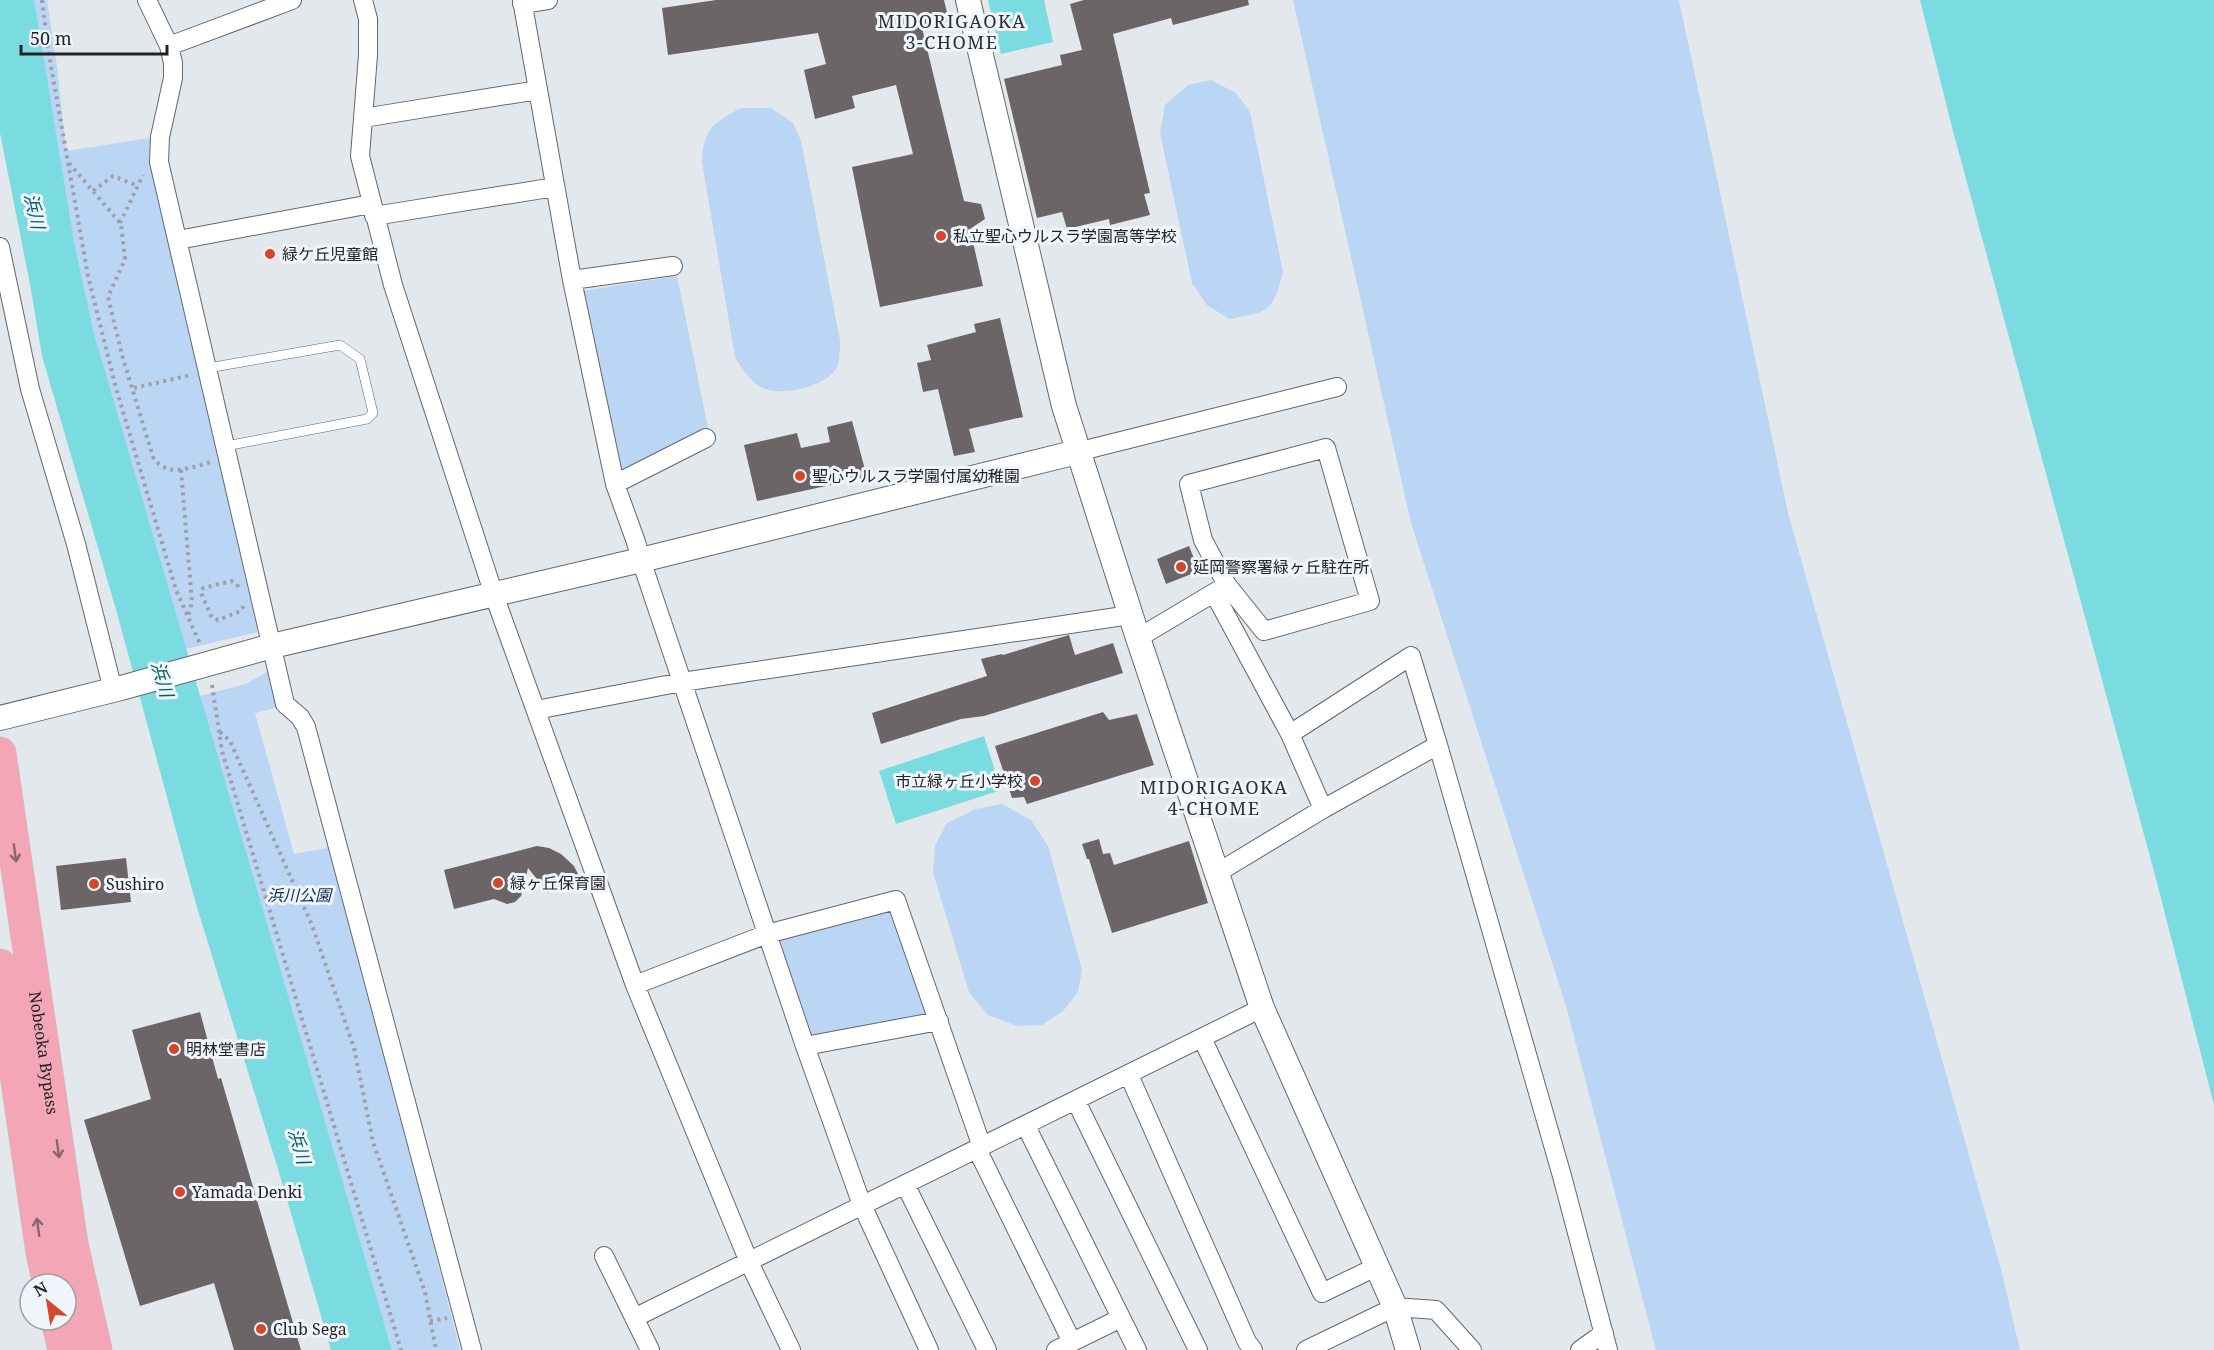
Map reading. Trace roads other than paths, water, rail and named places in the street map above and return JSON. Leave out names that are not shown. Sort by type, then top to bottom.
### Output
[{"type":"highway","name":"Nobeoka Bypass","points":[[0,753],[72,1244],[96,1350]]},
{"type":"highway","name":"Nobeoka Bypass","points":[[0,965],[46,1272]]},
{"type":"highway","points":[[60,1332],[64,1350]]},
{"type":"street","points":[[147,0],[169,46],[173,63],[173,78],[160,137],[159,162],[285,704],[300,717],[306,727],[472,1350]]},
{"type":"street","points":[[169,46],[292,0]]},
{"type":"street","points":[[363,0],[368,20],[368,55],[360,156],[393,285],[494,595],[635,985],[749,1262],[791,1350]]},
{"type":"street","points":[[548,0],[522,2],[572,280],[615,484],[805,1046],[862,1205],[930,1350]]},
{"type":"street","points":[[968,0],[1064,406],[1077,452],[1262,1008],[1395,1307],[1408,1350]]},
{"type":"street","points":[[363,118],[538,90]]},
{"type":"street","points":[[178,240],[373,210],[555,187]]},
{"type":"street","points":[[0,247],[30,389],[117,689]]},
{"type":"street","points":[[572,280],[673,266]]},
{"type":"street","points":[[0,718],[201,667],[272,646],[641,560],[1337,387]]},
{"type":"street","points":[[615,484],[706,438]]},
{"type":"street","points":[[1221,589],[1264,631],[1370,601],[1326,448],[1189,484],[1203,540],[1221,589],[1323,809]]},
{"type":"street","points":[[536,710],[682,682],[1134,626],[1221,589]]},
{"type":"street","points":[[1290,734],[1411,656],[1562,1176],[1606,1342],[1580,1350]]},
{"type":"street","points":[[1217,873],[1323,809],[1438,746]]},
{"type":"street","points":[[635,985],[767,934],[896,900],[939,1021],[980,1148],[1063,1347],[1121,1318]]},
{"type":"street","points":[[634,1318],[1262,1008]]},
{"type":"street","points":[[805,1046],[939,1021]]},
{"type":"street","points":[[1202,1038],[1322,1293],[1376,1267]]},
{"type":"street","points":[[1129,1075],[1246,1342],[1253,1350]]},
{"type":"street","points":[[1076,1101],[1198,1350]]},
{"type":"street","points":[[1026,1126],[1137,1350]]},
{"type":"street","points":[[905,1184],[987,1350]]},
{"type":"street","points":[[604,1256],[650,1350]]},
{"type":"street","points":[[1306,1350],[1395,1307],[1436,1310],[1472,1350]]},
{"type":"lane","points":[[208,369],[340,345],[360,359],[373,413],[367,419],[226,446]]},
{"type":"water","name":"浜川","points":[[0,0],[34,0],[74,242],[94,334],[392,1350],[331,1350],[196,904],[117,613],[42,356],[0,133]]},
{"type":"water","points":[[988,0],[1044,0],[1053,42],[1001,54]]},
{"type":"water","points":[[1920,0],[2214,0],[2214,1105],[2155,875],[1953,131]]},
{"type":"water","points":[[984,736],[1001,790],[896,824],[879,771]]},
{"type":"place","name":"私立聖心ウルスラ学園高等学校","points":[[941,236]]},
{"type":"place","name":"緑ケ丘児童館","points":[[270,254]]},
{"type":"place","name":"聖心ウルスラ学園付属幼稚園","points":[[800,476]]},
{"type":"place","name":"延岡警察署緑ヶ丘駐在所","points":[[1181,567]]},
{"type":"place","name":"市立緑ヶ丘小学校","points":[[1035,781]]},
{"type":"place","name":"緑ヶ丘保育園","points":[[498,883]]},
{"type":"place","name":"Sushiro","points":[[94,884]]},
{"type":"place","name":"明林堂書店","points":[[174,1049]]},
{"type":"place","name":"Yamada Denki","points":[[180,1192]]},
{"type":"place","name":"Club Sega","points":[[261,1329]]},
{"type":"district","name":"MIDORIGAOKA 3-CHOME","points":[[952,31]]},
{"type":"district","name":"MIDORIGAOKA 4-CHOME","points":[[1214,797]]},
{"type":"park label","name":"浜川公園","points":[[299,895]]}]
